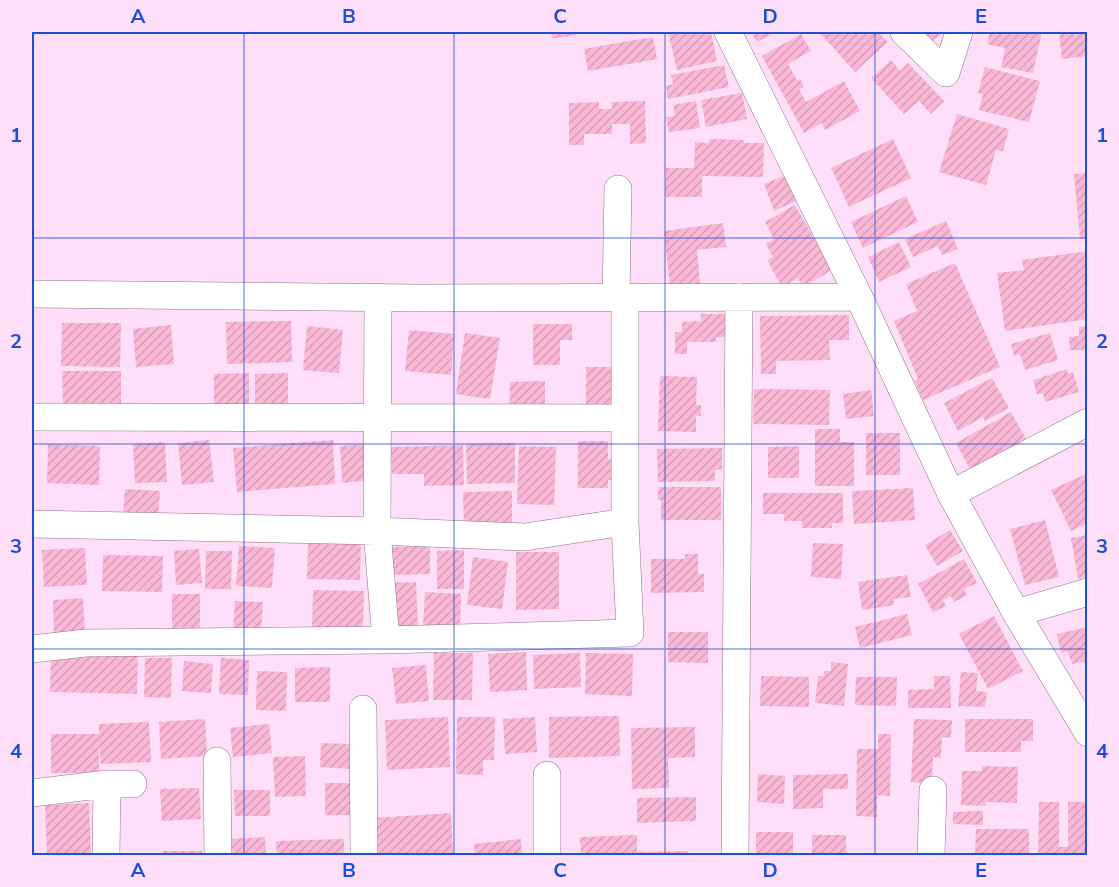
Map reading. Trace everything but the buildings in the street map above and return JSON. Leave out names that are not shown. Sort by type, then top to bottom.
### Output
[{"type":"street","points":[[728,32],[859,297],[951,494],[1016,613],[1088,733]]},
{"type":"street","points":[[904,32],[946,73],[959,32]]},
{"type":"street","points":[[32,649],[86,643],[386,640],[630,633],[625,522],[625,418],[618,189]]},
{"type":"street","points":[[32,294],[859,297]]},
{"type":"street","points":[[378,297],[377,531],[386,640]]},
{"type":"street","points":[[735,855],[739,297]]},
{"type":"street","points":[[32,417],[625,418]]},
{"type":"street","points":[[951,494],[1088,422]]},
{"type":"street","points":[[32,524],[377,531],[525,537],[625,522]]},
{"type":"street","points":[[1016,613],[1088,592]]},
{"type":"street","points":[[363,709],[364,855]]},
{"type":"street","points":[[217,761],[218,855]]},
{"type":"street","points":[[547,775],[547,855]]},
{"type":"street","points":[[32,793],[120,784],[106,855]]},
{"type":"street","points":[[931,855],[933,790]]}]
